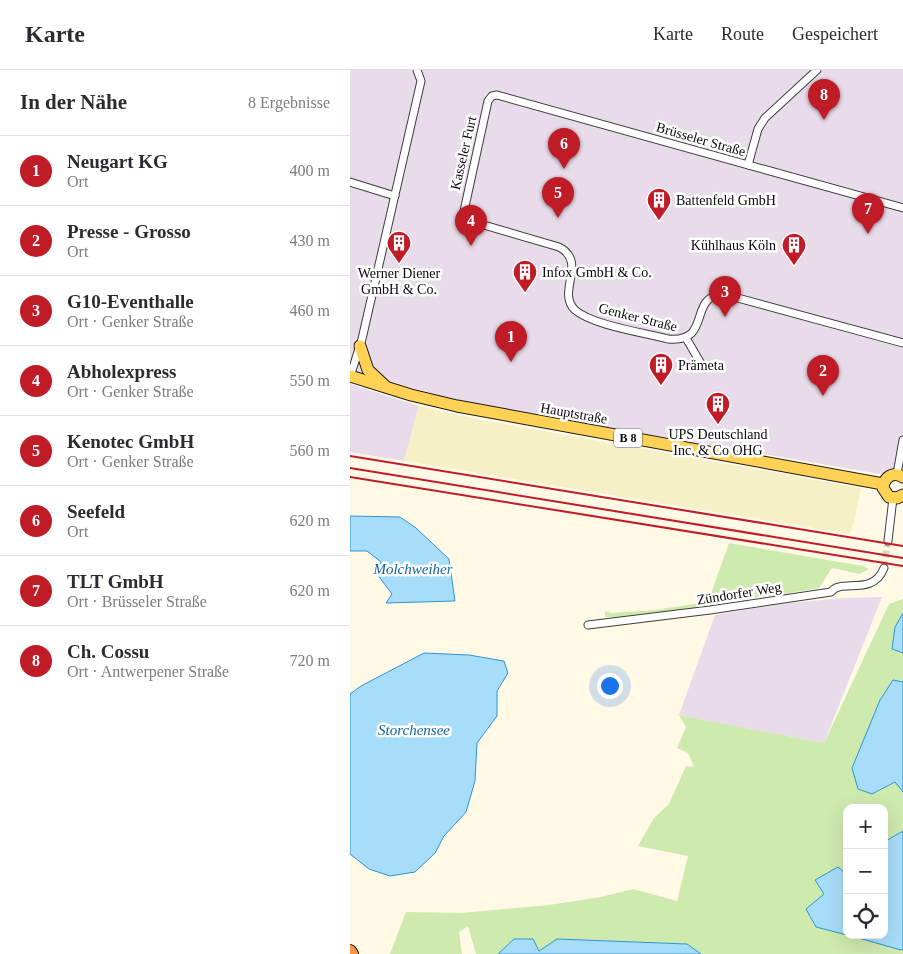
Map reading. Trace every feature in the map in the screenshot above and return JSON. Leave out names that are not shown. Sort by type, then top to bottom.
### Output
[{"type":"main road","points":[[360,346],[368,370],[387,388]]},
{"type":"main road","name":"Hauptstraße","points":[[350,376],[387,388],[457,406],[883,484]]},
{"type":"main road","points":[[898,497],[884,492],[883,484],[887,478],[900,476]]},
{"type":"street","points":[[350,376],[360,346],[421,81],[417,70]]},
{"type":"street","points":[[748,165],[758,129],[765,118],[817,70]]},
{"type":"street","name":"Brüsseler Straße","points":[[492,96],[497,95],[903,208]]},
{"type":"street","name":"Kasseler Furt","points":[[465,216],[464,206],[487,106],[492,96]]},
{"type":"street","points":[[350,182],[395,196]]},
{"type":"street","name":"Genker Straße","points":[[465,216],[470,222],[565,250],[572,263],[569,298],[575,310],[597,321],[668,339],[680,340],[686,338],[696,328],[705,303],[713,296],[722,294],[903,342]]},
{"type":"street","name":"Genker Straße","points":[[686,338],[703,367]]},
{"type":"street","points":[[900,476],[903,440]]},
{"type":"street","points":[[888,541],[898,497]]},
{"type":"street","name":"Zündorfer Weg","points":[[588,625],[710,610],[831,592],[835,587],[839,586],[855,586],[874,582],[878,579],[884,568]]},
{"type":"shaded area","points":[[350,70],[903,70],[903,478],[479,405],[419,390],[350,369]]},
{"type":"shaded area","points":[[350,384],[419,406],[404,461],[350,452]]},
{"type":"shaded area","points":[[419,406],[476,419],[861,488],[854,522],[850,534],[404,461]]},
{"type":"shaded area","points":[[882,597],[824,743],[679,715],[715,615],[779,604],[844,598]]},
{"type":"green space","points":[[729,543],[863,566],[869,569],[859,574],[832,568],[819,588],[711,603],[705,607],[655,614],[605,617],[605,611],[611,613],[654,610],[708,602]]},
{"type":"green space","points":[[903,599],[903,613],[895,627],[892,649],[903,653],[903,682],[893,680],[880,700],[852,768],[858,789],[872,794],[896,782],[903,792],[903,831],[888,840],[888,804],[843,804],[843,872],[816,881],[824,894],[816,927],[843,934],[843,939],[863,939],[903,949],[903,954],[701,954],[687,944],[558,939],[539,951],[533,939],[514,939],[498,954],[476,954],[468,926],[459,932],[462,954],[390,954],[406,912],[461,913],[549,905],[601,897],[633,889],[677,901],[688,856],[638,846],[654,818],[669,804],[686,766],[694,767],[688,753],[677,748],[686,727],[679,715],[824,743],[889,604]]},
{"type":"water","name":"Molchweiher","points":[[350,516],[400,517],[416,528],[449,559],[455,601],[386,603],[392,594],[377,571],[381,562],[367,551],[350,551]]},
{"type":"water","points":[[903,613],[903,653],[892,649],[895,627]]},
{"type":"water","name":"Storchensee","points":[[424,653],[469,655],[504,661],[508,673],[497,691],[497,716],[477,743],[475,781],[466,812],[444,836],[435,853],[415,872],[390,876],[369,869],[350,854],[350,694],[361,686]]},
{"type":"water","points":[[893,680],[903,682],[903,792],[895,782],[872,794],[858,789],[852,768],[880,700]]},
{"type":"water","points":[[903,831],[903,949],[901,950],[862,939],[888,939],[888,840]]},
{"type":"water","points":[[838,867],[843,871],[843,934],[816,927],[806,909],[824,894],[815,880]]},
{"type":"water","points":[[514,939],[533,939],[539,951],[557,939],[687,944],[701,954],[498,954]]},
{"type":"tunnel","points":[[884,568],[888,541]]},
{"type":"railway","points":[[350,456],[903,546]]},
{"type":"railway","points":[[350,468],[903,558]]},
{"type":"railway","points":[[350,477],[903,566]]},
{"type":"place","name":"Ch. Cossu","points":[[824,120]]},
{"type":"place","name":"Seefeld","points":[[564,169]]},
{"type":"place","name":"Kenotec GmbH","points":[[558,218]]},
{"type":"place","name":"Battenfeld GmbH","points":[[659,221]]},
{"type":"place","name":"TLT GmbH","points":[[868,234]]},
{"type":"place","name":"Abholexpress","points":[[471,246]]},
{"type":"place","name":"Werner Diener GmbH & Co.","points":[[399,264]]},
{"type":"place","name":"Kühlhaus Köln","points":[[794,266]]},
{"type":"place","name":"Infox GmbH & Co.","points":[[525,293]]},
{"type":"place","name":"G10-Eventhalle","points":[[725,317]]},
{"type":"place","name":"Neugart KG","points":[[511,362]]},
{"type":"place","name":"Prämeta","points":[[661,386]]},
{"type":"place","name":"Presse - Grosso","points":[[823,396]]},
{"type":"place","name":"UPS Deutschland Inc. & Co OHG","points":[[718,425]]}]
